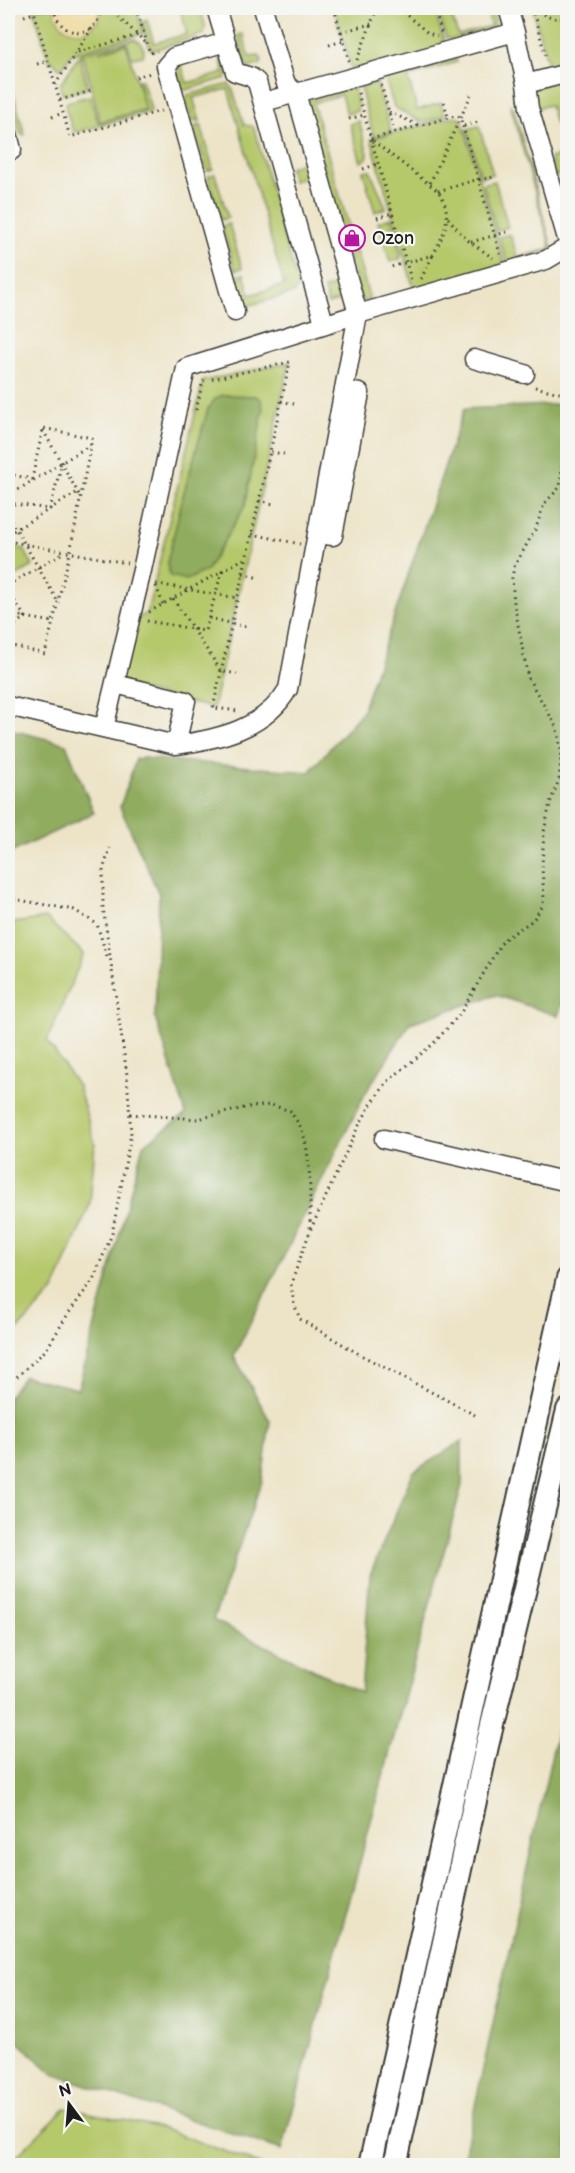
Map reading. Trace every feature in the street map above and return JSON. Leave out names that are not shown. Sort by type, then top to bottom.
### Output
[{"type":"main road","points":[[370,2166],[567,1279]]},
{"type":"main road","points":[[395,2166],[487,1746],[567,1410]]},
{"type":"street","points":[[216,8],[235,72],[251,77],[257,82],[264,102],[324,324]]},
{"type":"street","points":[[8,706],[176,745],[199,742],[240,731],[266,715],[281,702],[288,689],[358,314],[296,93],[286,84],[262,8]]},
{"type":"street","points":[[104,728],[143,566],[186,368],[415,294],[546,260],[567,245],[529,108],[526,84],[508,8]]},
{"type":"street","points":[[264,102],[515,32]]},
{"type":"street","points":[[226,42],[174,57],[166,66],[235,312]]},
{"type":"street","points":[[526,84],[567,73]]},
{"type":"street","points":[[474,359],[525,374]]},
{"type":"street","points":[[115,684],[186,701],[176,745]]},
{"type":"street","points":[[384,1140],[567,1182]]},
{"type":"path","points":[[33,8],[70,137],[176,107]]},
{"type":"path","points":[[54,8],[55,15],[63,27],[78,32],[92,27]]},
{"type":"path","points":[[55,85],[92,27],[98,22],[102,8]]},
{"type":"path","points":[[109,8],[147,43],[136,8]]},
{"type":"path","points":[[334,8],[415,294]]},
{"type":"path","points":[[353,76],[377,8]]},
{"type":"path","points":[[398,8],[428,33],[443,38],[435,10],[450,8]]},
{"type":"path","points":[[532,8],[549,17],[567,18]]},
{"type":"path","points":[[532,8],[547,60]]},
{"type":"path","points":[[24,16],[34,13]]},
{"type":"path","points":[[140,19],[146,17]]},
{"type":"path","points":[[341,32],[371,24]]},
{"type":"path","points":[[76,52],[138,35]]},
{"type":"path","points":[[329,45],[343,41]]},
{"type":"path","points":[[37,64],[49,61]]},
{"type":"path","points":[[377,71],[395,133]]},
{"type":"path","points":[[60,100],[91,91]]},
{"type":"path","points":[[430,184],[471,95]]},
{"type":"path","points":[[444,102],[448,117]]},
{"type":"path","points":[[389,112],[420,126]]},
{"type":"path","points":[[52,117],[63,113]]},
{"type":"path","points":[[349,119],[364,115]]},
{"type":"path","points":[[371,139],[448,117],[460,117]]},
{"type":"path","points":[[448,218],[470,242],[503,262],[460,117]]},
{"type":"path","points":[[464,126],[478,122]]},
{"type":"path","points":[[371,139],[438,191],[446,205],[447,225],[415,294]]},
{"type":"path","points":[[363,169],[378,164]]},
{"type":"path","points":[[438,191],[494,177]]},
{"type":"path","points":[[377,218],[392,213]]},
{"type":"path","points":[[470,242],[510,231]]},
{"type":"path","points":[[391,267],[433,255]]},
{"type":"path","points":[[203,381],[290,362],[213,708],[266,715]]},
{"type":"path","points":[[281,401],[294,404]]},
{"type":"path","points":[[8,645],[45,654],[70,553],[91,445],[92,438],[42,428]]},
{"type":"path","points":[[42,428],[81,498]]},
{"type":"path","points":[[33,479],[42,428]]},
{"type":"path","points":[[8,496],[91,445]]},
{"type":"path","points":[[475,1415],[359,1354],[300,1319],[294,1304],[291,1284],[310,1231],[370,1106],[387,1082],[433,1044],[460,1014],[500,945],[506,938],[532,920],[542,907],[544,826],[559,780],[561,758],[555,724],[528,678],[512,590],[512,578],[514,567],[536,528],[544,504],[560,487],[563,458],[567,449]]},
{"type":"path","points":[[270,452],[284,454]]},
{"type":"path","points":[[50,509],[62,462]]},
{"type":"path","points":[[8,474],[33,479]]},
{"type":"path","points":[[8,534],[78,492]]},
{"type":"path","points":[[259,501],[273,504]]},
{"type":"path","points":[[8,503],[50,509]]},
{"type":"path","points":[[8,515],[58,602]]},
{"type":"path","points":[[252,534],[316,540]]},
{"type":"path","points":[[8,541],[143,566]]},
{"type":"path","points":[[8,585],[65,552]]},
{"type":"path","points":[[147,613],[246,557]]},
{"type":"path","points":[[137,619],[205,631],[222,571]]},
{"type":"path","points":[[243,573],[258,578]]},
{"type":"path","points":[[163,604],[155,584],[237,598]]},
{"type":"path","points":[[8,591],[25,617]]},
{"type":"path","points":[[173,599],[221,671],[237,674]]},
{"type":"path","points":[[8,614],[53,622]]},
{"type":"path","points":[[8,630],[25,617]]},
{"type":"path","points":[[209,618],[247,627]]},
{"type":"path","points":[[110,848],[104,870],[103,906],[111,971]]},
{"type":"path","points":[[8,898],[75,910],[97,924],[117,999],[128,1076],[131,1134],[112,1234],[93,1280],[68,1314],[46,1350],[8,1385]]},
{"type":"path","points":[[130,1114],[198,1119],[249,1107],[272,1105],[290,1111],[301,1128],[306,1148],[310,1231]]},
{"type":"green space","points":[[33,8],[136,8],[144,33],[72,54],[62,68],[59,68],[52,60],[49,61]]},
{"type":"green space","points":[[180,8],[200,8],[205,25],[204,34],[154,50],[150,49],[142,22],[147,20],[154,43],[187,34]]},
{"type":"green space","points":[[334,8],[434,8],[447,52],[354,78]]},
{"type":"green space","points":[[486,8],[492,8],[494,28],[452,40],[446,38],[439,14],[450,11],[458,35],[491,26]]},
{"type":"green space","points":[[532,8],[567,8],[567,66],[550,71]]},
{"type":"green space","points":[[243,34],[249,57],[259,56],[262,60],[261,64],[247,68],[238,35]]},
{"type":"green space","points":[[134,39],[142,46],[143,56],[132,58],[127,43],[99,52],[126,44],[145,109],[100,122],[83,56],[80,57],[88,88],[65,95],[62,93],[60,85],[80,54]]},
{"type":"green space","points":[[219,52],[222,52],[228,74],[226,78],[186,90],[182,89],[176,67],[181,63],[187,83],[224,73]]},
{"type":"green space","points":[[456,58],[457,62],[408,77],[417,110],[441,103],[445,116],[421,122],[394,107],[385,78]]},
{"type":"green space","points":[[8,74],[25,135],[20,134],[8,87]]},
{"type":"green space","points":[[556,78],[559,88],[567,85],[567,121],[555,124],[550,105],[536,108],[531,89]]},
{"type":"green space","points":[[138,80],[142,80],[150,112],[77,132],[73,131],[65,106],[67,102],[90,96],[100,123],[145,110]]},
{"type":"green space","points":[[377,83],[391,132],[374,137],[360,87]]},
{"type":"green space","points":[[229,84],[244,125],[254,128],[298,287],[294,293],[247,306],[237,276],[244,274],[250,295],[284,285],[228,89],[193,98],[200,121],[192,120],[186,100],[188,95]]},
{"type":"green space","points":[[350,88],[354,89],[358,105],[357,111],[347,114],[341,95],[313,103],[370,300],[362,301],[305,101]]},
{"type":"green space","points":[[510,104],[514,109],[552,250],[507,263],[499,237],[510,234],[518,258],[551,248]]},
{"type":"green space","points":[[455,116],[462,120],[506,271],[416,297],[371,139]]},
{"type":"green space","points":[[359,121],[368,154],[367,158],[361,162],[350,124]]},
{"type":"green space","points":[[201,125],[213,169],[207,171],[194,127]]},
{"type":"green space","points":[[479,126],[493,174],[481,177],[467,129]]},
{"type":"green space","points":[[567,141],[567,185],[564,174],[555,176],[550,158],[564,154],[561,143]]},
{"type":"green space","points":[[313,160],[317,174],[293,181],[289,167]]},
{"type":"green space","points":[[370,170],[386,208],[375,212],[363,171]]},
{"type":"green space","points":[[215,174],[228,218],[221,220],[208,176]]},
{"type":"green space","points":[[495,181],[508,227],[497,231],[483,184]]},
{"type":"green space","points":[[391,218],[401,255],[400,259],[390,262],[378,222]]},
{"type":"green space","points":[[229,224],[242,268],[235,270],[222,226]]},
{"type":"green space","points":[[348,282],[352,297],[328,304],[324,289]]},
{"type":"green space","points":[[290,362],[213,708],[115,684],[137,619],[147,613],[203,381]]},
{"type":"green space","points":[[223,395],[256,396],[261,400],[263,410],[245,506],[207,570],[187,580],[170,576],[167,563],[184,492],[208,409],[215,399]]},
{"type":"green space","points":[[567,404],[568,984],[558,1016],[496,995],[410,1023],[366,1092],[234,1356],[270,1421],[262,1481],[213,1620],[361,1693],[370,1575],[413,1472],[462,1441],[462,1485],[282,2150],[53,2074],[8,2032],[8,1397],[24,1376],[78,1389],[143,1145],[186,1114],[155,1017],[159,894],[120,807],[136,759],[309,772],[362,712],[464,409]]},
{"type":"green space","points":[[8,546],[24,549],[33,566],[8,581]]},
{"type":"green space","points":[[8,729],[66,744],[94,813],[8,854]]},
{"type":"green space","points":[[46,918],[84,954],[47,1041],[78,1086],[95,1143],[90,1204],[54,1290],[8,1340],[8,924]]},
{"type":"green space","points":[[567,1685],[567,2165],[462,2165]]},
{"type":"green space","points":[[65,2108],[158,2127],[262,2165],[8,2165]]},
{"type":"sand","points":[[54,8],[101,8],[99,18],[93,26],[86,31],[78,32],[63,26]]},
{"type":"place","name":"Ozon","points":[[352,238]]}]
